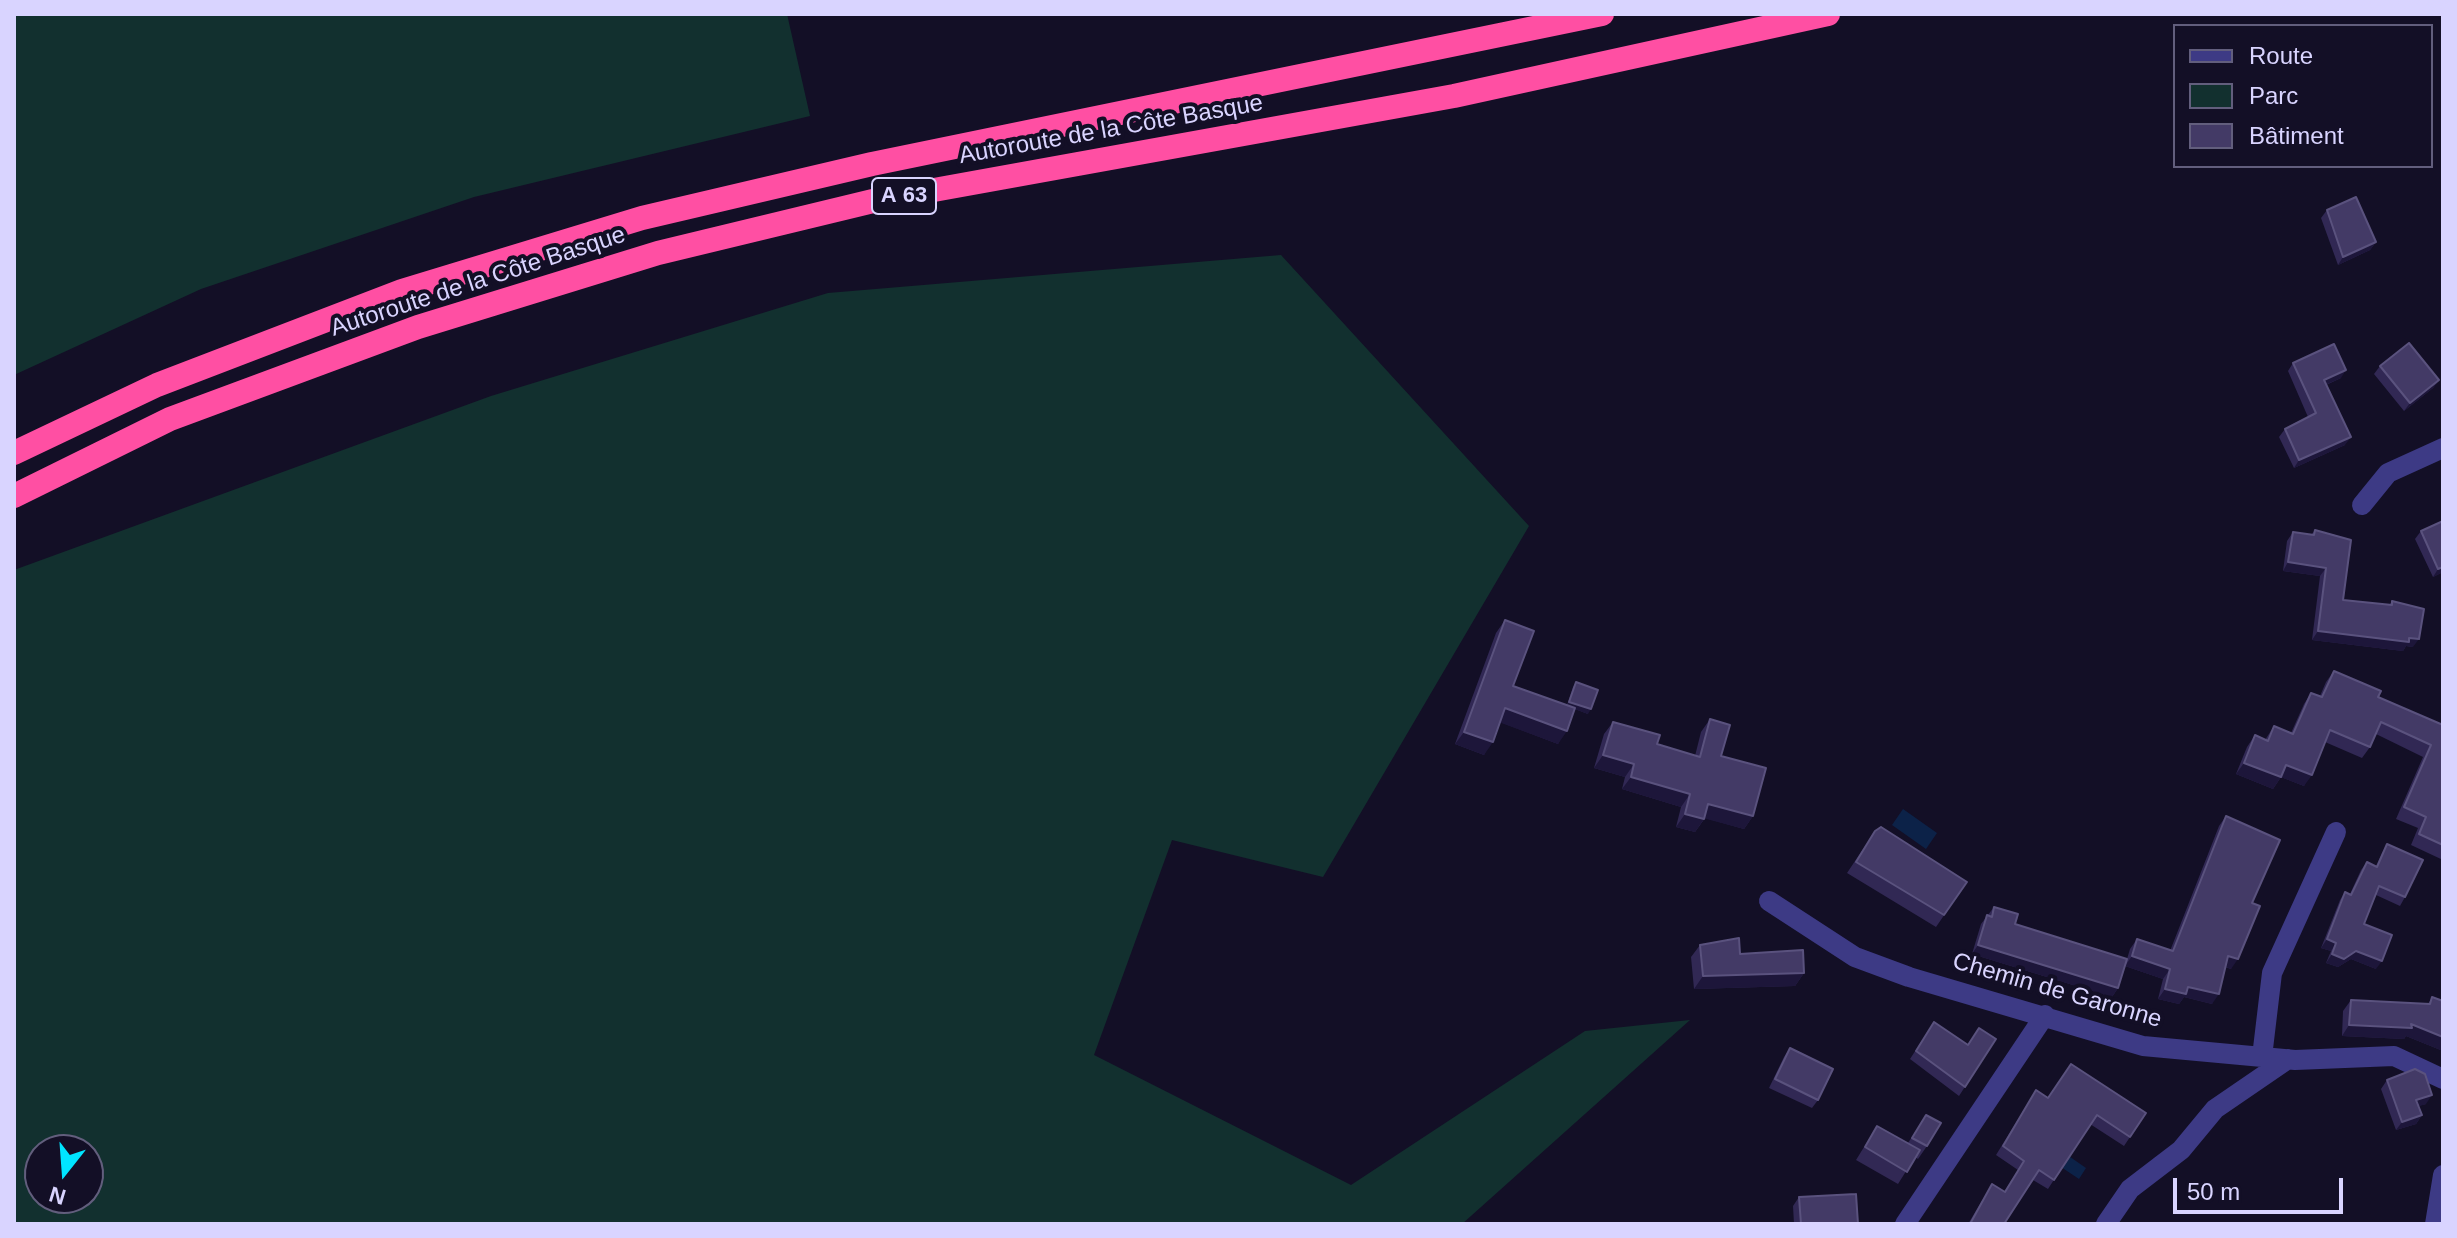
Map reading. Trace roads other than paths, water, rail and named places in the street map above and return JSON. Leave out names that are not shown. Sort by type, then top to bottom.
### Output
[{"type":"highway","name":"Autoroute de la Côte Basque","points":[[14,453],[157,385],[402,291],[642,218],[872,164],[1602,14]]},
{"type":"highway","name":"Autoroute de la Côte Basque","points":[[14,496],[170,419],[418,327],[658,253],[873,201],[1454,96],[1828,14]]},
{"type":"street","points":[[2362,505],[2388,473],[2443,448]]},
{"type":"street","points":[[2262,1057],[2272,973],[2336,832]]},
{"type":"street","name":"Chemin de Garonne","points":[[1769,901],[1855,957],[1909,977],[2143,1046],[2288,1059],[2394,1056],[2443,1079]]},
{"type":"street","points":[[1905,1224],[2045,1015]]},
{"type":"street","points":[[2106,1224],[2130,1189],[2181,1150],[2215,1109],[2288,1059]]},
{"type":"street","points":[[2435,1224],[2443,1175]]},
{"type":"water","points":[[1903,809],[1937,833],[1926,849],[1892,825]]},
{"type":"water","points":[[2063,1152],[2086,1168],[2079,1179],[2055,1163]]}]
